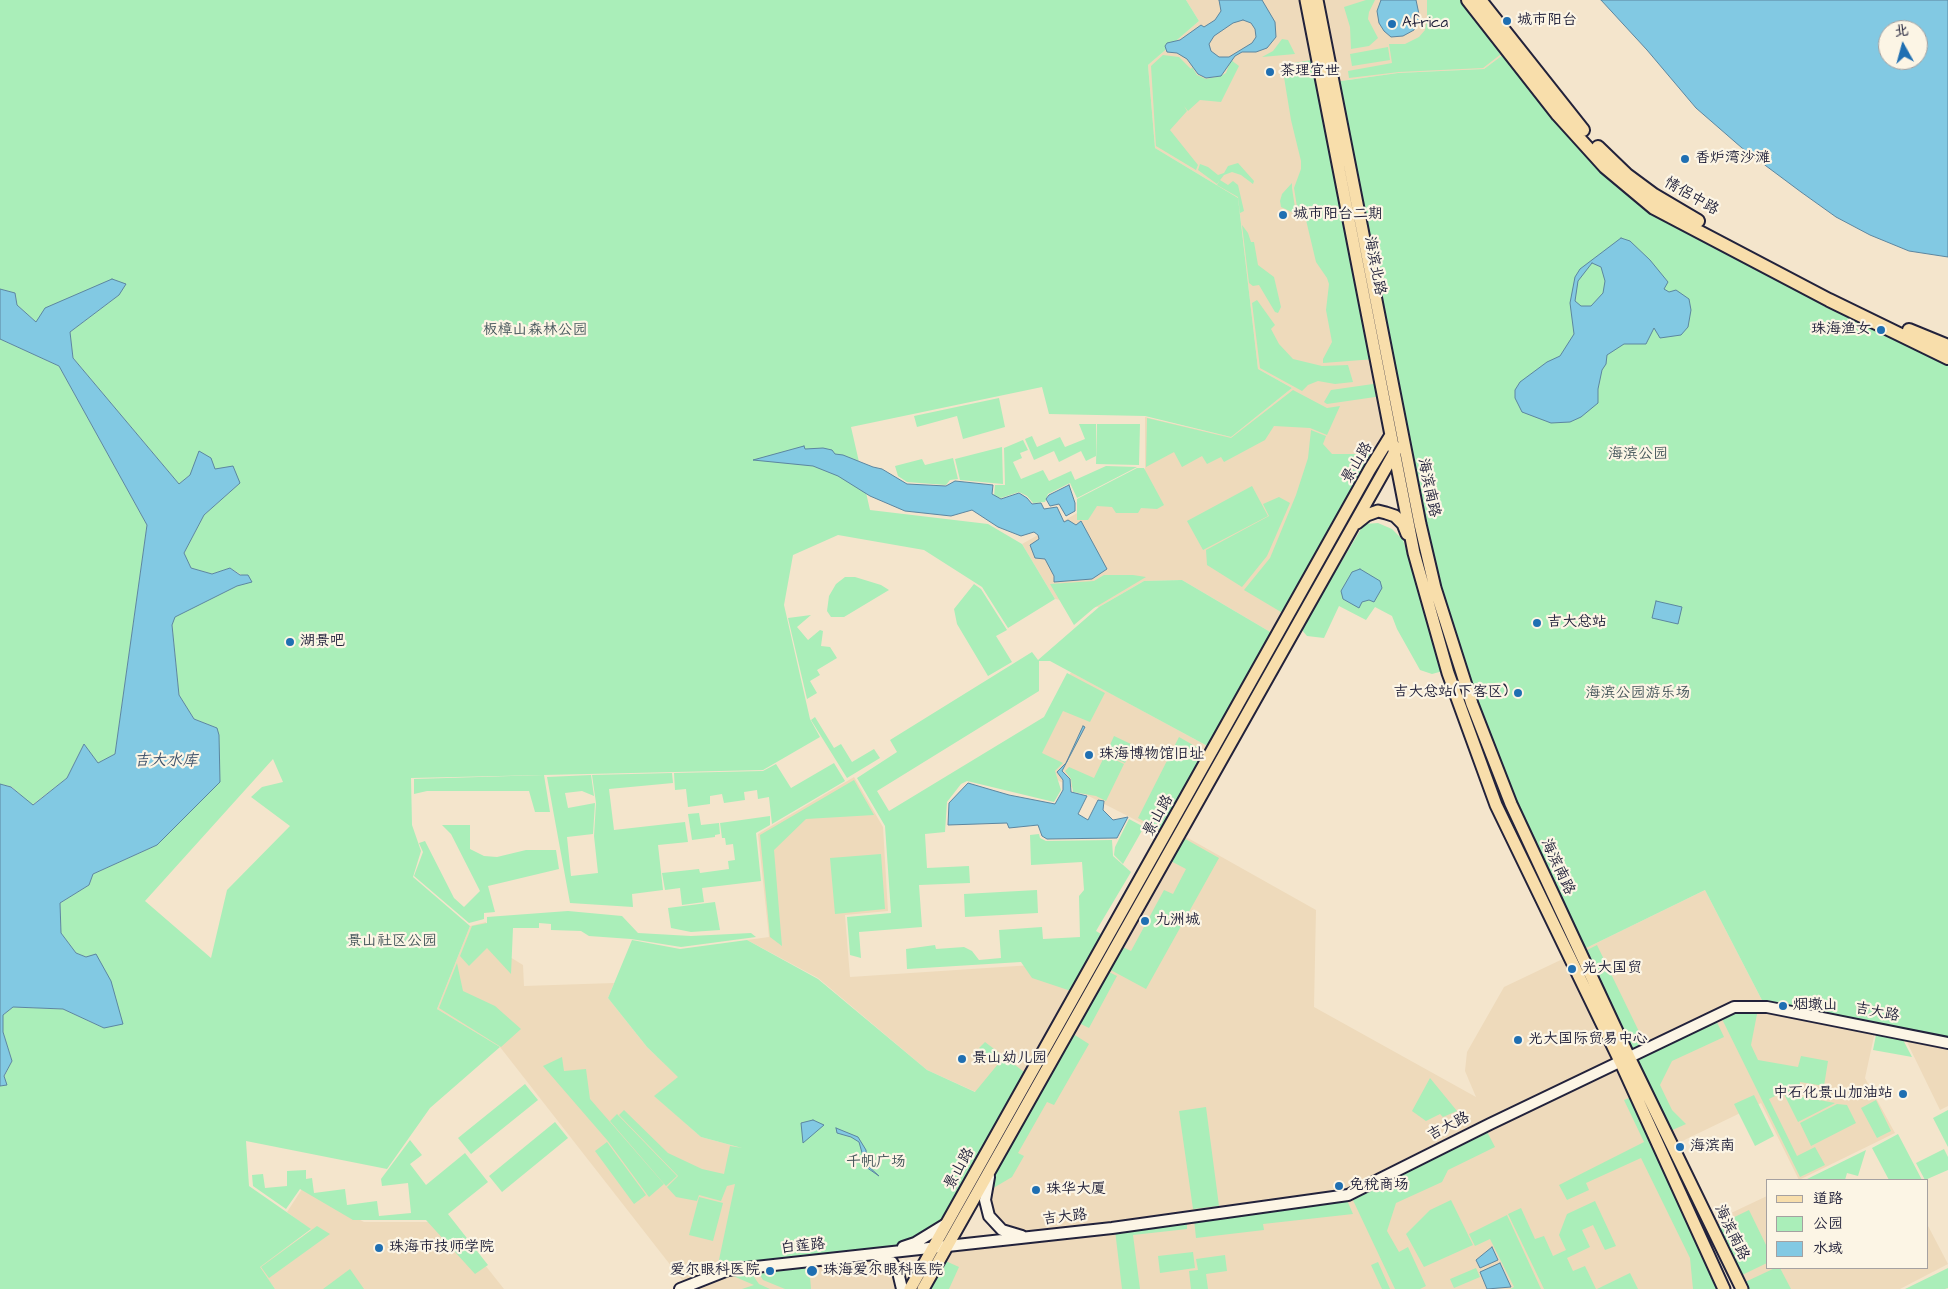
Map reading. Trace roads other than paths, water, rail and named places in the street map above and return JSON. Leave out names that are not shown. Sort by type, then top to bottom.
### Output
[{"type":"highway","name":"情侶中路","points":[[1468,0],[1558,114],[1605,167],[1654,208],[1904,333]]},
{"type":"highway","name":"情侶中路","points":[[1480,0],[1586,134],[1627,175],[1687,215],[1904,333]]},
{"type":"highway","points":[[1904,333],[1948,346]]},
{"type":"highway","points":[[1904,333],[1948,358]]},
{"type":"main road","name":"海滨北路","points":[[1306,0],[1397,436]]},
{"type":"main road","name":"海滨北路","points":[[1317,0],[1397,436]]},
{"type":"main road","name":"情侶中路","points":[[1904,333],[1948,338]]},
{"type":"main road","name":"景山路","points":[[923,1289],[1395,450],[1397,436]]},
{"type":"main road","name":"景山路","points":[[910,1289],[1370,469],[1397,436]]},
{"type":"main road","name":"海滨南路","points":[[1397,436],[1435,588],[1472,704],[1511,804],[1625,1059],[1724,1289]]},
{"type":"main road","name":"海滨南路","points":[[1395,450],[1414,553],[1455,694],[1496,805],[1742,1289]]},
{"type":"main road","points":[[1350,529],[1367,514],[1378,511],[1395,516],[1403,524],[1414,553]]},
{"type":"main road","name":"吉大路","points":[[933,1248],[1112,1228],[1348,1195],[1625,1059],[1734,1008],[1767,1007],[1948,1043]]},
{"type":"main road","points":[[991,1168],[985,1200],[992,1222],[1009,1233],[1033,1237]]},
{"type":"main road","points":[[876,1254],[915,1243],[946,1224]]},
{"type":"main road","name":"白莲路","points":[[680,1289],[728,1270],[933,1248]]},
{"type":"main road","points":[[876,1254],[892,1262],[898,1272],[902,1289]]},
{"type":"water","points":[[1219,0],[1262,0],[1275,22],[1276,37],[1267,48],[1256,52],[1242,52],[1235,56],[1221,76],[1206,78],[1198,74],[1187,59],[1177,53],[1167,52],[1165,46],[1167,43],[1180,40],[1201,25],[1204,27],[1215,20],[1221,11]],"holes":[[[1243,20],[1251,23],[1255,29],[1256,37],[1252,43],[1229,57],[1219,57],[1211,51],[1209,44],[1214,36],[1233,23]]]},
{"type":"water","points":[[1381,0],[1416,0],[1420,19],[1414,30],[1403,36],[1391,37],[1384,31],[1379,23],[1377,11]]},
{"type":"water","points":[[1601,0],[1948,0],[1948,257],[1909,251],[1870,235],[1836,217],[1742,148],[1696,108],[1647,50]]},
{"type":"water","points":[[1621,238],[1630,241],[1650,260],[1668,282],[1664,289],[1669,292],[1676,290],[1689,299],[1691,310],[1688,327],[1681,335],[1660,338],[1654,328],[1646,344],[1624,344],[1607,355],[1598,389],[1598,403],[1581,417],[1570,422],[1551,423],[1522,412],[1515,398],[1515,390],[1520,382],[1547,362],[1560,356],[1574,334],[1570,303],[1575,277],[1580,269]],"holes":[[[1592,263],[1601,267],[1605,281],[1603,293],[1591,306],[1581,306],[1575,301],[1578,281]]]},
{"type":"water","name":"吉大水库","points":[[112,279],[126,284],[119,295],[70,332],[73,358],[179,484],[190,475],[199,451],[211,458],[215,469],[233,466],[240,483],[204,515],[184,553],[191,568],[212,574],[230,568],[240,575],[248,575],[252,582],[237,586],[175,617],[172,625],[179,695],[194,719],[217,728],[219,735],[220,782],[157,845],[93,874],[89,885],[60,903],[61,933],[76,953],[86,957],[96,954],[111,981],[123,1024],[104,1028],[63,1009],[13,1007],[3,1015],[3,1032],[12,1061],[4,1076],[7,1085],[0,1086],[0,784],[11,787],[33,805],[67,778],[84,744],[98,763],[115,754],[147,525],[59,366],[0,339],[0,289],[15,293],[17,305],[36,322],[45,308]]},
{"type":"water","points":[[804,446],[805,449],[823,448],[832,450],[835,454],[882,469],[907,484],[946,486],[955,481],[993,485],[992,494],[1001,499],[1019,493],[1032,504],[1041,503],[1044,509],[1057,507],[1064,522],[1068,520],[1076,525],[1081,521],[1107,569],[1092,579],[1054,582],[1054,576],[1045,559],[1035,558],[1030,545],[1039,539],[1038,535],[1034,532],[1021,536],[998,527],[972,510],[951,516],[905,511],[870,496],[838,476],[813,466],[753,460]]},
{"type":"water","points":[[1069,485],[1075,503],[1075,511],[1066,516],[1059,504],[1050,506],[1046,499],[1049,495]]},
{"type":"water","points":[[1360,569],[1380,581],[1382,588],[1374,602],[1369,600],[1362,602],[1359,608],[1343,599],[1341,591],[1352,572]]},
{"type":"water","points":[[1656,601],[1682,607],[1678,624],[1652,618]]},
{"type":"water","points":[[1083,726],[1085,727],[1062,771],[1070,779],[1071,792],[1087,796],[1078,814],[1088,820],[1098,800],[1104,801],[1103,810],[1113,820],[1128,817],[1117,838],[1047,839],[1042,836],[1038,825],[1009,828],[1007,823],[948,825],[949,803],[968,783],[1009,795],[1055,804],[1063,790],[1063,780],[1057,772],[1066,763]]},
{"type":"water","points":[[813,1120],[824,1125],[803,1143],[801,1123]]},
{"type":"water","points":[[836,1128],[858,1137],[866,1150],[867,1165],[879,1176],[866,1167],[859,1142],[851,1137],[837,1133]]},
{"type":"water","points":[[1492,1247],[1498,1260],[1480,1268],[1476,1260]]},
{"type":"water","points":[[1500,1263],[1511,1287],[1487,1289],[1480,1272]]},
{"type":"place","name":"城市阳台","points":[[1507,21]]},
{"type":"place","name":"Africa","points":[[1392,24]]},
{"type":"place","name":"茶理宜世","points":[[1270,72]]},
{"type":"place","name":"香炉湾沙滩","points":[[1685,159]]},
{"type":"place","name":"城市阳台二期","points":[[1283,215]]},
{"type":"place","name":"珠海渔女","points":[[1881,330]]},
{"type":"place","name":"吉大总站","points":[[1537,623]]},
{"type":"place","name":"湖景吧","points":[[290,642]]},
{"type":"place","name":"吉大总站(下客区)","points":[[1518,693]]},
{"type":"place","name":"珠海博物馆旧址","points":[[1089,755]]},
{"type":"place","name":"九洲城","points":[[1145,921]]},
{"type":"place","name":"光大国贸","points":[[1572,969]]},
{"type":"place","name":"烟墩山","points":[[1783,1006]]},
{"type":"place","name":"光大国际贸易中心","points":[[1518,1040]]},
{"type":"place","name":"景山幼儿园","points":[[962,1059]]},
{"type":"place","name":"中石化景山加油站","points":[[1903,1094]]},
{"type":"place","name":"海滨南","points":[[1680,1147]]},
{"type":"place","name":"免税商场","points":[[1339,1186]]},
{"type":"place","name":"珠华大厦","points":[[1036,1190]]},
{"type":"place","name":"珠海市技师学院","points":[[379,1248]]},
{"type":"place","name":"爱尔眼科医院","points":[[770,1271]]},
{"type":"place","name":"珠海爱尔眼科医院","points":[[812,1271]]},
{"type":"park label","name":"板樟山森林公园","points":[[535,331]]},
{"type":"park label","name":"海滨公园","points":[[1638,455]]},
{"type":"park label","name":"海滨公园游乐场","points":[[1638,694]]},
{"type":"park label","name":"景山社区公园","points":[[392,942]]},
{"type":"park label","name":"千帆广场","points":[[876,1163]]}]
